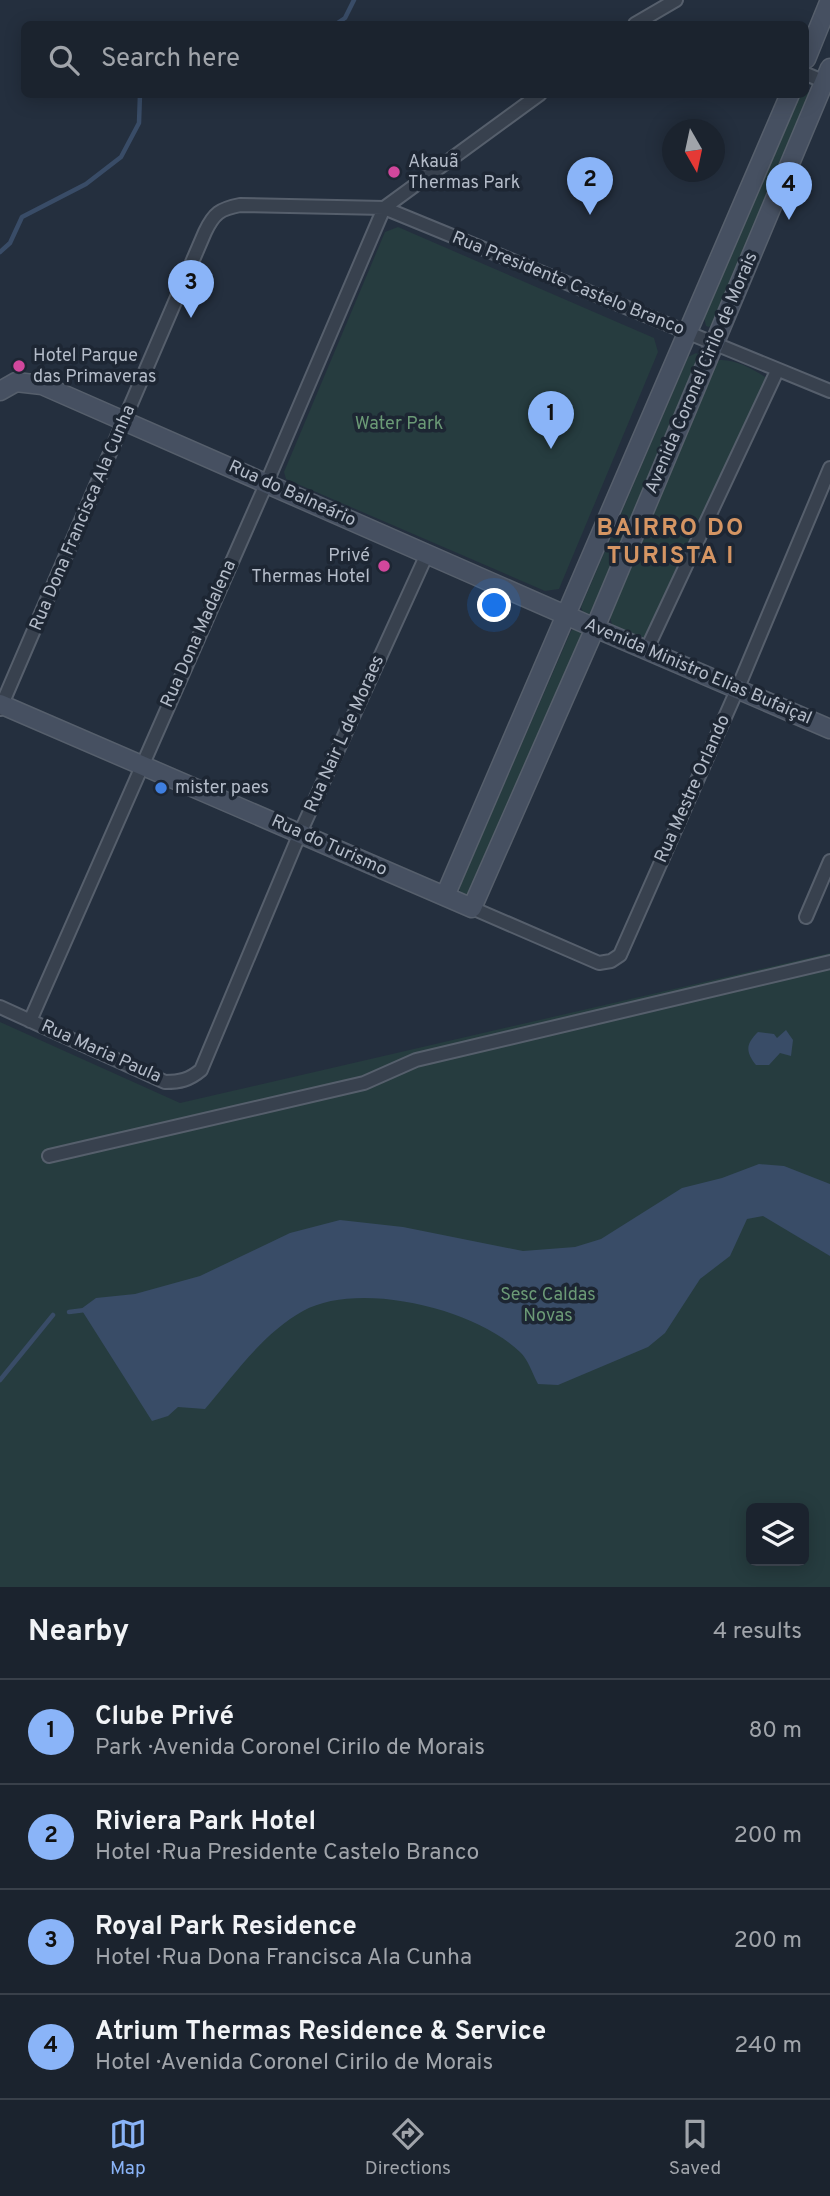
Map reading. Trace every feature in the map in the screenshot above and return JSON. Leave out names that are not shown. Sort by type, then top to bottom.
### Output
[{"type":"main road","points":[[809,52],[830,0]]},
{"type":"main road","name":"Avenida Coronel Cirilo de Morais","points":[[472,908],[595,628],[828,78]]},
{"type":"main road","name":"Avenida Coronel Cirilo de Morais","points":[[445,896],[788,98]]},
{"type":"main road","name":"Rua do Balneário","points":[[8,387],[43,385],[565,615]]},
{"type":"main road","name":"Avenida Ministro Elias Bufaiçal","points":[[565,615],[830,729]]},
{"type":"main road","name":"Rua do Turismo","points":[[1,706],[142,763],[472,908]]},
{"type":"street","points":[[640,21],[676,0]]},
{"type":"street","points":[[809,75],[828,78]]},
{"type":"street","points":[[384,208],[535,98]]},
{"type":"street","name":"Rua Dona Francisca Ala Cunha","points":[[1,706],[212,217],[225,208],[240,205],[384,208]]},
{"type":"street","name":"Rua Presidente Castelo Branco","points":[[384,208],[830,391]]},
{"type":"street","name":"Rua Dona Madalena","points":[[30,1021],[267,482],[384,208]]},
{"type":"street","points":[[646,651],[777,371]]},
{"type":"street","name":"Rua Mestre Orlando","points":[[620,955],[737,690],[830,468]]},
{"type":"street","name":"Rua Nair L de Moraes","points":[[201,1070],[300,833],[427,554]]},
{"type":"street","points":[[806,917],[830,861]]},
{"type":"street","name":"Rua do Turismo","points":[[472,908],[599,963],[611,961],[620,955]]},
{"type":"street","points":[[49,1156],[364,1083],[416,1060],[830,962]]},
{"type":"street","name":"Rua Maria Paula","points":[[0,1007],[165,1082],[181,1082],[201,1070]]},
{"type":"green space","points":[[797,98],[808,98],[715,322],[709,327],[706,326],[704,317]]},
{"type":"green space","name":"Water Park","points":[[398,227],[654,338],[658,352],[559,589],[545,591],[286,479],[284,472],[385,232]]},
{"type":"green space","points":[[696,353],[699,360],[592,611],[584,615],[581,607],[688,357]]},
{"type":"green space","points":[[720,360],[750,368],[765,377],[765,382],[645,641],[613,627],[609,615],[715,364]]},
{"type":"green space","points":[[575,628],[581,631],[581,636],[471,893],[462,896],[459,888],[571,631]]},
{"type":"green space","name":"Sesc Caldas Novas","points":[[830,953],[830,1587],[0,1587],[0,1022],[180,1103]]},
{"type":"water","points":[[786,1030],[793,1040],[791,1056],[780,1053],[769,1065],[756,1065],[748,1048],[754,1036],[758,1032],[774,1034],[777,1038]]},
{"type":"water","points":[[759,1164],[784,1166],[830,1184],[830,1256],[763,1216],[747,1219],[730,1256],[700,1279],[665,1333],[648,1347],[558,1385],[538,1384],[520,1352],[475,1323],[416,1304],[354,1298],[327,1302],[288,1320],[250,1355],[205,1409],[178,1407],[168,1416],[152,1421],[81,1309],[96,1298],[135,1294],[200,1276],[290,1233],[340,1220],[403,1227],[523,1251],[575,1247],[601,1239],[682,1188],[722,1178]]},
{"type":"waterway","points":[[340,21],[345,18],[354,0]]},
{"type":"waterway","points":[[0,252],[10,243],[22,217],[86,184],[121,157],[139,123],[140,98]]},
{"type":"waterway","points":[[69,1312],[85,1310]]},
{"type":"waterway","points":[[0,1380],[53,1315]]},
{"type":"place","name":"Akauã Thermas Park","points":[[394,172]]},
{"type":"place","name":"Riviera Park Hotel","points":[[590,215]]},
{"type":"place","name":"Atrium Thermas Residence & Service","points":[[789,220]]},
{"type":"place","name":"Royal Park Residence","points":[[191,318]]},
{"type":"place","name":"Hotel Parque das Primaveras","points":[[19,366]]},
{"type":"place","name":"Clube Privé","points":[[551,449]]},
{"type":"place","name":"Privé Thermas Hotel","points":[[384,566]]},
{"type":"place","name":"mister paes","points":[[161,788]]},
{"type":"district","name":"BAIRRO DO TURISTA I","points":[[671,543]]}]
